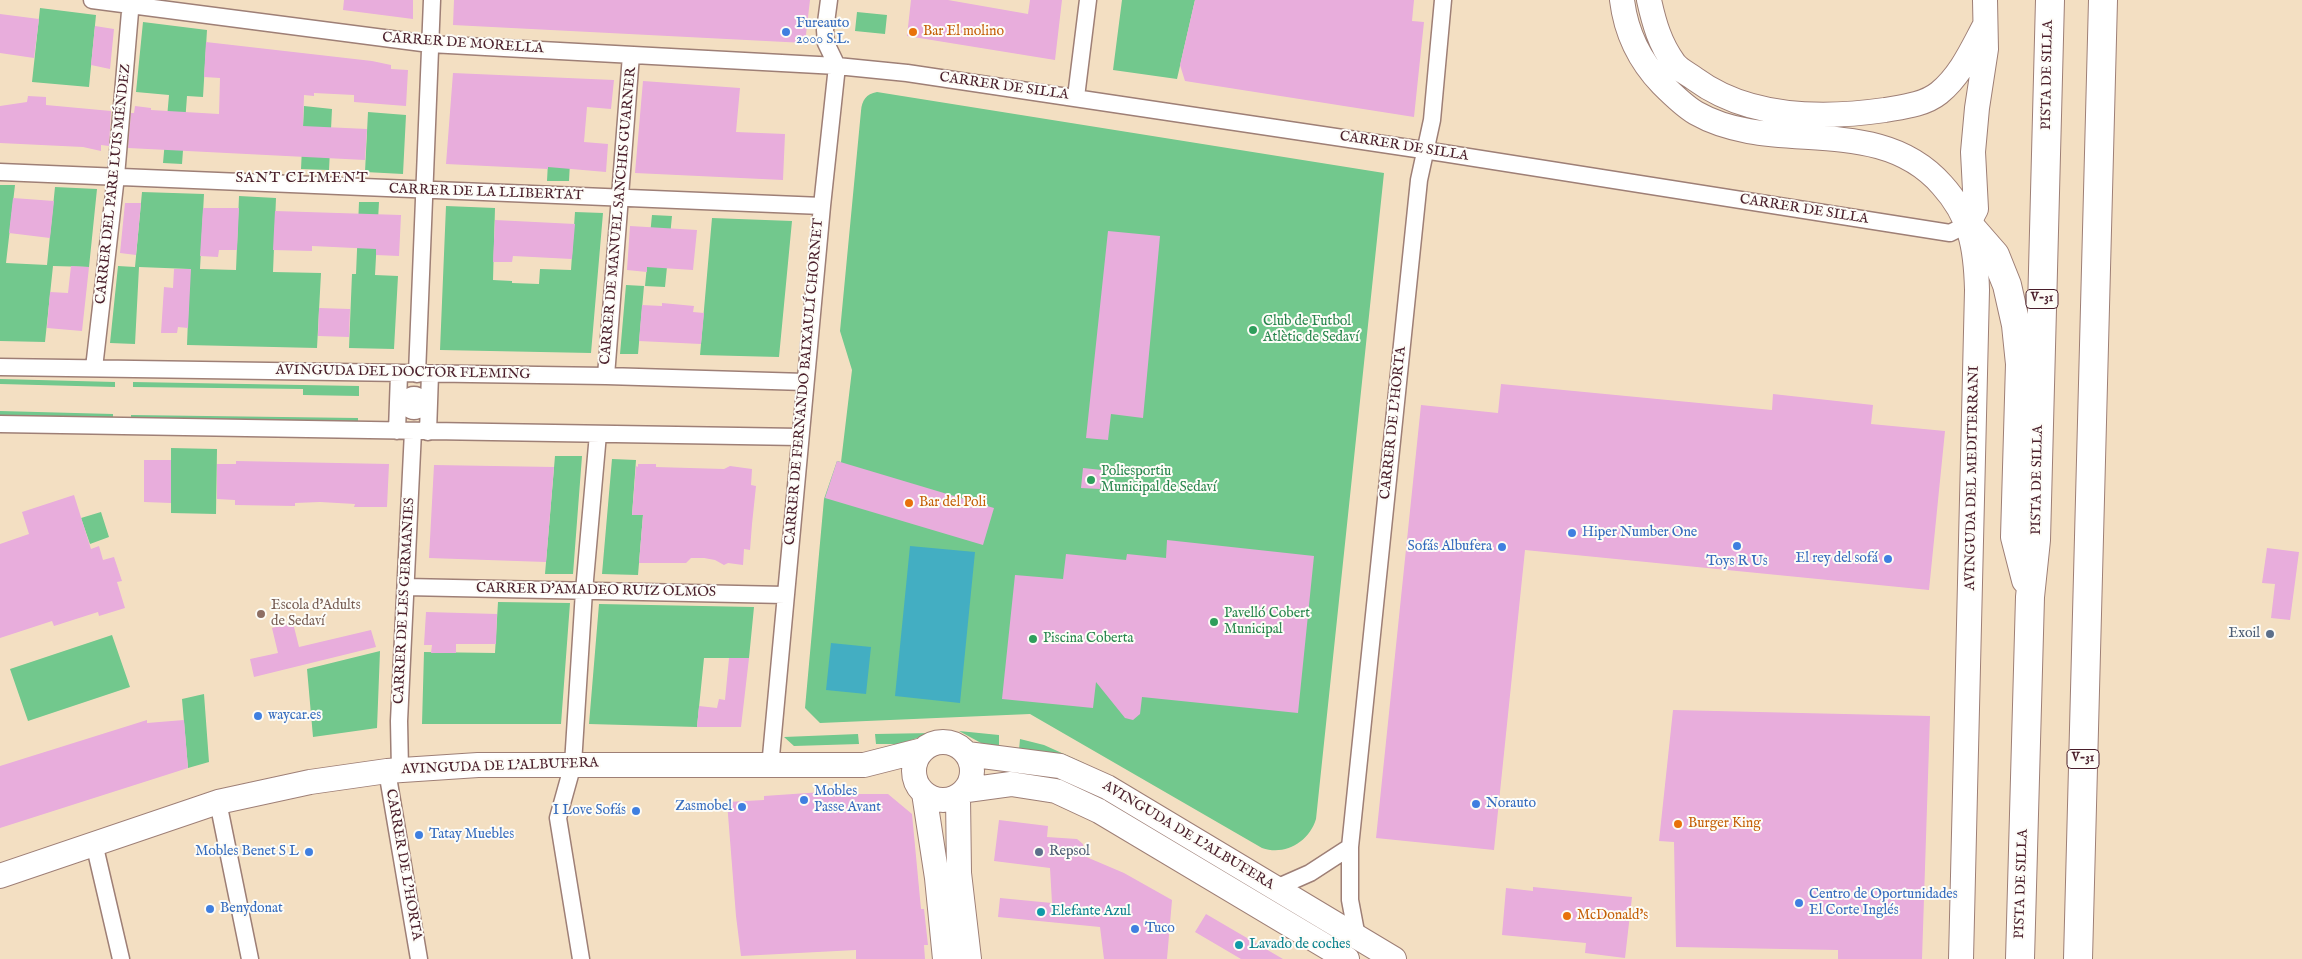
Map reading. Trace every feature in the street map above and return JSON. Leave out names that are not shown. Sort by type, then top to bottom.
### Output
[{"type":"highway","name":"PISTA DE SILLA","points":[[2020,959],[2030,597],[2036,540],[2050,0]]},
{"type":"highway","name":"V-31","points":[[2078,959],[2103,0]]},
{"type":"highway","points":[[1968,224],[1996,255],[2007,286],[2016,325],[2020,364],[2015,537],[2030,597]]},
{"type":"street","name":"CARRER DE MORELLA","points":[[92,0],[131,3],[430,44],[837,66]]},
{"type":"street","name":"CARRER DE LES GERMANIES","points":[[393,770],[399,721],[413,431],[423,374],[432,0]]},
{"type":"street","points":[[829,0],[825,30],[826,44],[837,66]]},
{"type":"street","points":[[1076,97],[1088,0]]},
{"type":"street","name":"CARRER DE L'HORTA","points":[[1357,937],[1350,900],[1350,847],[1418,190],[1432,120],[1443,0]]},
{"type":"street","points":[[1622,0],[1624,14],[1634,47],[1653,74],[1696,114],[1722,124],[1753,132],[1853,140],[1883,146],[1906,155],[1937,178],[1968,224],[1976,209],[1973,152],[1977,108],[1986,49],[1986,0]]},
{"type":"street","points":[[1649,0],[1655,30],[1674,64],[1708,88],[1740,103],[1802,114],[1863,113],[1911,106],[1938,94],[1962,68],[1985,25]]},
{"type":"street","name":"CARRER DEL PARE LUIS MÉNDEZ","points":[[94,368],[116,176],[131,3]]},
{"type":"street","name":"CARRER DE MANUEL SANCHIS GUARNER","points":[[606,376],[632,55]]},
{"type":"street","name":"CARRER DE SILLA","points":[[837,66],[907,73],[1076,97],[1950,233],[1968,224]]},
{"type":"street","name":"CARRER DE FERNANDO BAIXAULÍ CHORNET","points":[[770,767],[805,382],[837,66]]},
{"type":"street","name":"CARRER DE LA LLIBERTAT","points":[[0,172],[822,206]]},
{"type":"street","name":"AVINGUDA DEL MEDITERRANI","points":[[1962,959],[1977,290],[1976,256],[1968,224]]},
{"type":"street","name":"AVINGUDA DEL DOCTOR FLEMING","points":[[0,367],[606,376],[805,382]]},
{"type":"street","name":"CARRER DE LES GERMANIES","points":[[399,374],[413,431]]},
{"type":"street","points":[[0,424],[800,437]]},
{"type":"street","points":[[581,959],[558,818],[573,764],[584,591],[598,434]]},
{"type":"street","name":"CARRER D'AMADEO RUIZ OLMOS","points":[[406,588],[785,595]]},
{"type":"street","points":[[920,788],[940,800],[962,793],[972,781],[973,772],[967,754],[951,742],[932,744],[923,750],[915,765],[937,878],[945,959]]},
{"type":"street","name":"AVINGUDA DE L'ALBUFERA","points":[[0,876],[218,802],[310,782],[393,770],[478,765],[573,764],[770,767],[864,765],[923,750]]},
{"type":"street","name":"AVINGUDA DE L'ALBUFERA","points":[[967,754],[1060,766],[1107,787],[1394,959]]},
{"type":"street","name":"AVINGUDA DE L'ALBUFERA","points":[[864,765],[920,788]]},
{"type":"street","name":"CARRER DE L'HORTA","points":[[393,770],[419,959]]},
{"type":"street","name":"AVINGUDA DE L'ALBUFERA","points":[[962,793],[1011,784],[1056,791],[1099,811],[1347,959]]},
{"type":"street","points":[[962,793],[959,873],[969,959]]},
{"type":"street","points":[[218,802],[250,959]]},
{"type":"street","points":[[94,843],[121,959]]},
{"type":"street","points":[[1276,888],[1310,873],[1350,847]]},
{"type":"green space","points":[[1122,0],[1195,0],[1177,79],[1113,70]]},
{"type":"green space","points":[[40,8],[96,15],[89,87],[32,82]]},
{"type":"green space","points":[[857,12],[887,15],[885,34],[855,31]]},
{"type":"green space","points":[[143,22],[207,30],[203,97],[187,96],[182,164],[163,163],[169,95],[136,92]]},
{"type":"green space","name":"Poliesportiu Municipal de Sedaví","points":[[877,92],[1384,173],[1316,819],[1308,834],[1295,845],[1279,850],[1262,848],[1030,714],[820,723],[805,708],[824,499],[837,461],[841,462],[852,370],[840,331],[861,111],[865,98]]},
{"type":"green space","points":[[304,106],[332,109],[329,170],[301,169]]},
{"type":"green space","points":[[368,112],[406,115],[403,174],[365,172]]},
{"type":"green space","points":[[550,124],[572,125],[569,181],[547,181]]},
{"type":"green space","points":[[0,185],[15,185],[6,263],[47,265],[55,187],[97,189],[89,267],[53,266],[45,342],[0,341]]},
{"type":"green space","points":[[142,192],[204,194],[200,269],[236,270],[239,196],[276,198],[273,272],[321,273],[317,348],[187,345],[190,269],[139,267],[135,344],[110,343],[118,266],[135,267]]},
{"type":"green space","points":[[359,202],[379,202],[375,275],[398,276],[394,349],[349,348],[352,274],[356,274]]},
{"type":"green space","points":[[446,206],[495,208],[493,280],[512,281],[512,283],[539,284],[540,269],[571,270],[575,212],[603,213],[591,353],[440,350]]},
{"type":"green space","points":[[652,215],[672,216],[665,287],[645,286]]},
{"type":"green space","points":[[712,218],[792,221],[779,357],[700,355]]},
{"type":"green space","points":[[626,285],[644,286],[638,354],[620,354]]},
{"type":"green space","points":[[0,379],[115,382],[115,387],[0,384]]},
{"type":"green space","points":[[133,382],[359,386],[359,396],[303,395],[303,389],[133,387]]},
{"type":"green space","points":[[0,411],[113,414],[113,418],[0,415]]},
{"type":"green space","points":[[131,415],[358,418],[358,421],[131,419]]},
{"type":"green space","points":[[171,448],[217,449],[216,514],[171,513]]},
{"type":"green space","points":[[555,456],[582,456],[573,574],[545,574]]},
{"type":"green space","points":[[612,459],[636,460],[632,515],[643,515],[638,575],[602,574]]},
{"type":"green space","points":[[101,512],[109,537],[90,544],[81,518]]},
{"type":"green space","points":[[498,602],[570,603],[561,724],[422,724],[424,652],[495,653]]},
{"type":"green space","points":[[599,604],[754,607],[749,658],[704,658],[697,727],[589,724]]},
{"type":"green space","points":[[112,635],[130,687],[28,721],[10,669]]},
{"type":"green space","points":[[380,651],[377,728],[313,737],[307,669]]},
{"type":"green space","points":[[204,694],[209,762],[188,768],[182,699]]},
{"type":"green space","points":[[959,731],[999,735],[999,746],[981,743]]},
{"type":"green space","points":[[932,733],[899,744],[876,744],[875,734]]},
{"type":"green space","points":[[858,734],[859,744],[794,746],[784,737]]},
{"type":"green space","points":[[1020,739],[1044,745],[1084,763],[1082,767],[1019,750]]},
{"type":"water","points":[[910,546],[975,552],[960,703],[895,696]]},
{"type":"water","points":[[831,643],[871,647],[866,694],[826,690]]},
{"type":"building","points":[[344,0],[413,0],[413,19],[343,10]]},
{"type":"building","points":[[454,0],[810,0],[805,43],[453,25]]},
{"type":"building","points":[[911,0],[948,0],[1028,14],[1030,0],[1062,0],[1055,60],[907,36]]},
{"type":"building","points":[[1195,0],[1414,0],[1412,21],[1424,22],[1414,117],[1185,81],[1180,65]]},
{"type":"building","points":[[0,14],[39,19],[34,58],[0,53]]},
{"type":"building","points":[[95,26],[114,29],[110,69],[91,65]]},
{"type":"building","points":[[206,42],[372,61],[391,65],[391,69],[408,70],[406,106],[354,102],[354,95],[314,93],[314,96],[304,95],[303,126],[367,129],[365,160],[128,148],[131,113],[134,113],[135,106],[151,108],[151,110],[219,114],[220,78],[204,77]]},
{"type":"building","points":[[453,73],[614,80],[611,109],[587,107],[584,142],[608,144],[606,172],[548,167],[548,169],[446,164]]},
{"type":"building","points":[[643,81],[740,88],[736,132],[785,134],[783,180],[635,173]]},
{"type":"building","points":[[28,96],[46,97],[46,105],[111,111],[109,146],[101,145],[101,151],[83,147],[0,143],[0,106],[27,102]]},
{"type":"building","points":[[13,198],[54,201],[50,238],[9,233]]},
{"type":"building","points":[[125,203],[141,203],[136,255],[120,253]]},
{"type":"building","points":[[203,208],[239,208],[237,250],[219,250],[218,257],[200,256]]},
{"type":"building","points":[[275,211],[401,215],[399,256],[376,255],[376,249],[312,246],[312,251],[273,250]]},
{"type":"building","points":[[495,220],[575,224],[572,259],[513,256],[512,262],[493,262]]},
{"type":"building","points":[[630,226],[697,230],[693,270],[647,267],[647,272],[627,270]]},
{"type":"building","points":[[1108,231],[1160,236],[1143,418],[1111,414],[1108,440],[1086,438]]},
{"type":"building","points":[[71,266],[89,267],[82,331],[47,328],[50,292],[68,293]]},
{"type":"building","points":[[174,269],[191,269],[188,328],[178,327],[177,333],[161,333],[164,287],[173,288]]},
{"type":"building","points":[[662,303],[694,306],[693,312],[704,313],[701,344],[639,341],[642,305],[662,306]]},
{"type":"building","points":[[319,308],[350,309],[349,337],[318,336]]},
{"type":"building","points":[[1501,384],[1772,410],[1773,394],[1873,405],[1871,424],[1945,431],[1929,590],[1525,550],[1494,850],[1376,838],[1421,405],[1498,413]]},
{"type":"building","points":[[144,460],[171,460],[171,503],[144,502]]},
{"type":"building","points":[[236,461],[389,464],[387,507],[354,507],[355,504],[320,502],[295,503],[295,506],[235,505],[235,500],[217,499],[217,464],[236,464]]},
{"type":"building","name":"Bar del Poli","points":[[837,461],[994,508],[983,545],[825,498]]},
{"type":"building","points":[[638,464],[656,464],[656,467],[724,469],[730,466],[752,469],[751,485],[756,486],[750,550],[744,549],[743,565],[728,563],[724,565],[715,560],[704,558],[691,558],[686,563],[639,563],[643,515],[632,515],[636,466],[638,467]]},
{"type":"building","points":[[434,465],[554,467],[546,562],[429,558]]},
{"type":"building","points":[[1083,468],[1102,470],[1100,489],[1081,488]]},
{"type":"building","points":[[74,495],[91,549],[99,546],[103,560],[114,557],[122,581],[117,582],[125,608],[99,616],[98,612],[54,626],[52,621],[0,638],[0,544],[29,534],[22,512]]},
{"type":"building","name":"Pavelló Cobert Municipal","points":[[1167,540],[1314,556],[1298,713],[1142,697],[1140,714],[1133,720],[1125,718],[1096,682],[1093,708],[1002,699],[1015,575],[1063,579],[1066,554],[1126,560],[1127,554],[1166,558]]},
{"type":"building","points":[[2267,548],[2299,552],[2290,620],[2271,618],[2275,584],[2262,583]]},
{"type":"building","points":[[426,612],[497,614],[496,644],[456,644],[456,653],[431,653],[432,645],[424,645]]},
{"type":"building","points":[[293,623],[299,647],[371,630],[376,647],[254,677],[250,659],[278,653],[272,628]]},
{"type":"building","points":[[729,658],[749,658],[741,727],[697,727],[699,706],[717,708],[719,699],[725,700]]},
{"type":"building","points":[[1673,710],[1930,716],[1922,959],[1838,959],[1838,950],[1676,947],[1674,842],[1659,841]]},
{"type":"building","points":[[147,720],[147,723],[184,720],[188,768],[0,828],[0,766]]},
{"type":"building","points":[[837,791],[837,794],[888,794],[912,814],[921,909],[924,909],[928,945],[924,945],[925,959],[856,959],[856,950],[741,956],[727,802],[764,800],[764,796]]},
{"type":"building","points":[[999,820],[1048,826],[1047,837],[1077,839],[1083,844],[1084,856],[1124,873],[1172,900],[1167,959],[1104,959],[1100,927],[998,917],[1000,898],[1052,903],[1050,868],[994,861]]},
{"type":"building","name":"McDonald's","points":[[1533,887],[1632,897],[1625,958],[1585,953],[1586,943],[1502,935],[1506,888],[1533,891]]},
{"type":"building","name":"Lavado de coches","points":[[1206,914],[1283,959],[1241,959],[1195,932]]},
{"type":"place","name":"Fureauto 2000 S.L.","points":[[786,32]]},
{"type":"place","name":"Bar El molino","points":[[913,32]]},
{"type":"place","name":"Club de Futbol Atlètic de Sedaví","points":[[1253,330]]},
{"type":"place","name":"Poliesportiu Municipal de Sedaví","points":[[1091,480]]},
{"type":"place","name":"Bar del Poli","points":[[909,503]]},
{"type":"place","name":"Hiper Number One","points":[[1572,533]]},
{"type":"place","name":"Toys R Us","points":[[1737,546]]},
{"type":"place","name":"Sofás Albufera","points":[[1502,547]]},
{"type":"place","name":"El rey del sofá","points":[[1888,559]]},
{"type":"place","name":"Escola d'Adults de Sedaví","points":[[261,614]]},
{"type":"place","name":"Pavelló Cobert Municipal","points":[[1214,622]]},
{"type":"place","name":"Exoil","points":[[2270,634]]},
{"type":"place","name":"Piscina Coberta","points":[[1033,639]]},
{"type":"place","name":"waycar.es","points":[[258,716]]},
{"type":"place","name":"Mobles Passe Avant","points":[[804,800]]},
{"type":"place","name":"Norauto","points":[[1476,804]]},
{"type":"place","name":"Zasmobel","points":[[742,807]]},
{"type":"place","name":"I Love Sofás","points":[[636,811]]},
{"type":"place","name":"Burger King","points":[[1678,824]]},
{"type":"place","name":"Tatay Muebles","points":[[419,835]]},
{"type":"place","name":"Mobles Benet S L","points":[[309,852]]},
{"type":"place","name":"Repsol","points":[[1039,852]]},
{"type":"place","name":"Centro de Oportunidades El Corte Inglés","points":[[1799,903]]},
{"type":"place","name":"Benydonat","points":[[210,909]]},
{"type":"place","name":"Elefante Azul","points":[[1041,912]]},
{"type":"place","name":"McDonald's","points":[[1567,916]]},
{"type":"place","name":"Tuco","points":[[1135,929]]},
{"type":"place","name":"Lavado de coches","points":[[1239,945]]},
{"type":"district","name":"SANT CLIMENT","points":[[302,179]]}]
